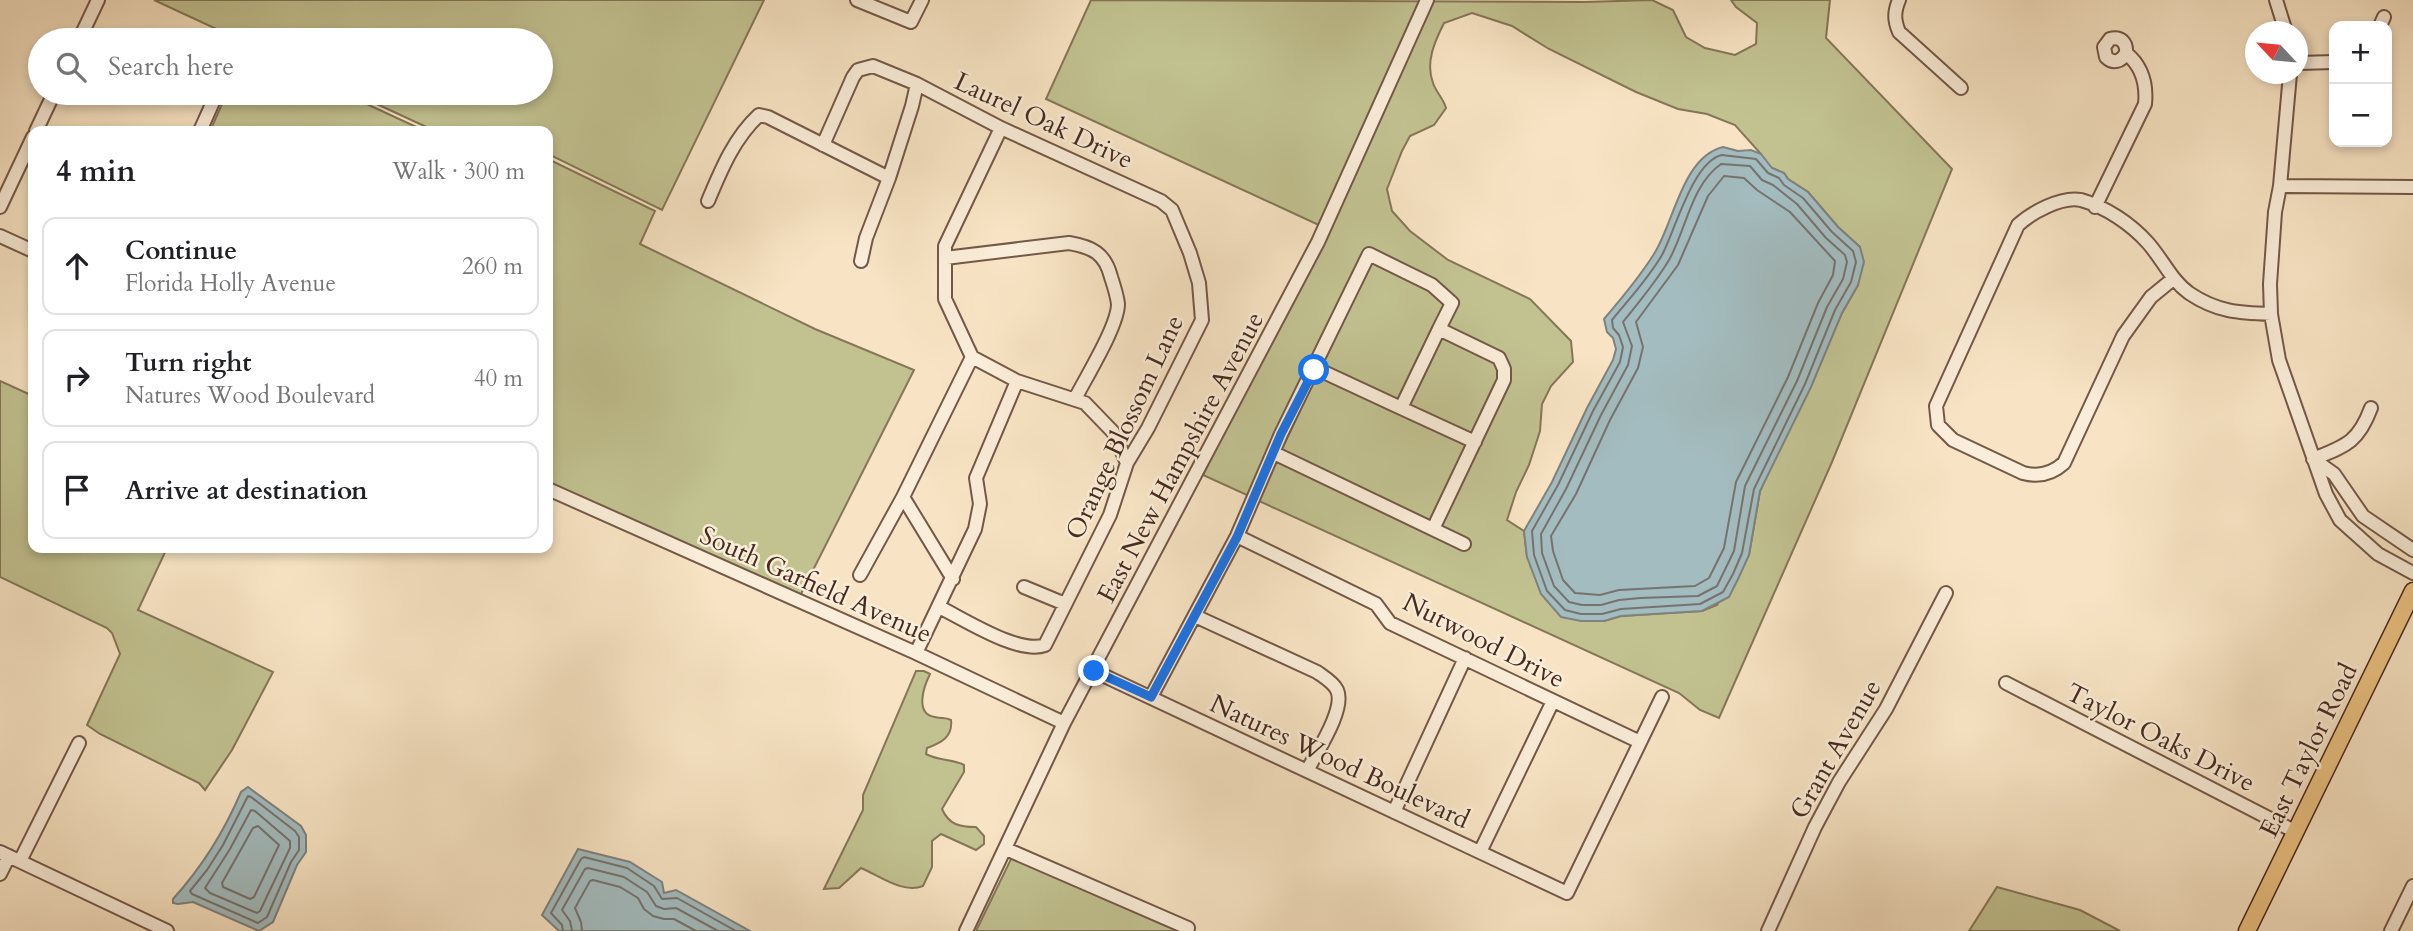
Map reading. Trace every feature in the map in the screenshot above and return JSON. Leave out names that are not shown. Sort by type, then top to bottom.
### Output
[{"type":"main road","name":"East Taylor Road","points":[[2247,931],[2413,591]]},
{"type":"street","points":[[85,28],[98,0]]},
{"type":"street","points":[[857,0],[911,22],[922,0]]},
{"type":"street","name":"East New Hampshire Avenue","points":[[966,931],[1065,723],[1318,242],[1427,0]]},
{"type":"street","points":[[1899,0],[1894,20],[1899,32],[1961,88]]},
{"type":"street","points":[[2276,0],[2283,21]]},
{"type":"street","points":[[2095,207],[2145,104],[2146,93],[2138,63],[2126,53]]},
{"type":"street","points":[[2308,63],[2329,62]]},
{"type":"street","name":"Laurel Oak Drive","points":[[823,145],[853,77],[858,70],[873,66],[917,84],[1001,128],[1161,201],[1172,210],[1190,253]]},
{"type":"street","points":[[861,261],[866,238],[889,178],[917,84]]},
{"type":"street","points":[[2289,84],[2270,284],[2271,314],[2279,360],[2326,494],[2340,520],[2378,554],[2413,573]]},
{"type":"street","points":[[38,126],[48,105]]},
{"type":"street","points":[[202,126],[212,105]]},
{"type":"street","points":[[708,201],[724,164],[747,126],[759,115],[768,117],[889,178]]},
{"type":"street","points":[[1001,128],[945,246],[945,299],[972,357],[1017,381],[1075,399],[1092,409],[1113,432],[1127,463]]},
{"type":"street","points":[[0,207],[28,148]]},
{"type":"street","points":[[2280,186],[2413,187]]},
{"type":"street","points":[[2174,279],[2151,297],[2123,336],[2064,463],[2056,470],[2034,476],[2023,473],[1953,440],[1938,425],[1936,406],[2018,226],[2036,211],[2058,203],[2079,200],[2133,226],[2174,279],[2189,293],[2219,310],[2271,314]]},
{"type":"street","points":[[0,236],[28,249]]},
{"type":"street","points":[[945,258],[1069,243],[1099,252],[1108,264],[1118,303],[1116,318],[1075,399]]},
{"type":"street","name":"Orange Blossom Lane","points":[[939,607],[1018,646],[1037,648],[1045,645],[1110,515],[1127,463],[1148,428],[1202,320],[1199,283],[1190,253]]},
{"type":"street","points":[[1151,697],[1237,537],[1369,254],[1432,285],[1451,303],[1401,408]]},
{"type":"street","points":[[1433,529],[1504,380],[1504,369],[1499,358],[1439,329]]},
{"type":"street","points":[[860,575],[903,496],[972,357]]},
{"type":"street","points":[[1315,368],[1475,442]]},
{"type":"street","points":[[916,653],[975,529],[980,504],[976,478],[1017,381]]},
{"type":"street","points":[[2313,459],[2344,447],[2363,429],[2371,408]]},
{"type":"street","points":[[1274,453],[1464,544]]},
{"type":"street","points":[[2313,459],[2334,474],[2363,516],[2413,550]]},
{"type":"street","name":"South Garfield Avenue","points":[[553,491],[916,653],[1065,723]]},
{"type":"street","points":[[903,496],[953,579]]},
{"type":"street","name":"Nutwood Drive","points":[[1237,537],[1376,604],[1390,623],[1640,742]]},
{"type":"street","points":[[1024,587],[1065,604]]},
{"type":"street","name":"Grant Avenue","points":[[1768,931],[1815,827],[1839,782],[1886,709],[1946,593]]},
{"type":"street","points":[[1195,615],[1317,672],[1332,682],[1338,691],[1339,699],[1335,719],[1307,771]]},
{"type":"street","points":[[1394,812],[1465,658]]},
{"type":"street","name":"Natures Wood Boulevard","points":[[1094,671],[1567,893],[1640,742]]},
{"type":"street","name":"Taylor Oaks Drive","points":[[2006,683],[2296,832]]},
{"type":"street","points":[[1640,742],[1662,697]]},
{"type":"street","points":[[1480,852],[1553,701]]},
{"type":"street","points":[[0,874],[79,743]]},
{"type":"street","points":[[1006,849],[1188,928]]},
{"type":"street","points":[[9,856],[167,931]]},
{"type":"street","points":[[2391,931],[2413,886]]},
{"type":"green space","points":[[154,0],[764,0],[662,210],[553,156],[553,126],[424,126],[379,105],[553,105],[553,28],[214,28]]},
{"type":"green space","points":[[1091,0],[1652,0],[1673,10],[1686,37],[1705,48],[1735,55],[1756,44],[1757,23],[1731,0],[1830,0],[1826,38],[1952,169],[1832,462],[1719,718],[1700,710],[1679,693],[1259,501],[1277,460],[1466,550],[1470,542],[1440,527],[1509,369],[1446,327],[1459,303],[1436,282],[1367,248],[1249,496],[1203,475],[1321,226],[1046,99]],"holes":[[[1472,13],[1512,26],[1549,49],[1636,92],[1678,109],[1707,114],[1735,125],[1766,163],[1808,192],[1838,227],[1860,247],[1858,285],[1842,313],[1760,491],[1749,555],[1717,605],[1702,611],[1621,616],[1604,621],[1527,557],[1524,531],[1507,520],[1540,431],[1542,404],[1551,386],[1573,362],[1571,341],[1530,299],[1448,260],[1410,231],[1392,211],[1387,189],[1402,151],[1410,136],[1434,125],[1446,108],[1433,83],[1430,67],[1434,44],[1444,23]]]},
{"type":"green space","points":[[222,105],[369,105],[414,126],[212,126]]},
{"type":"green space","points":[[553,161],[655,211],[640,244],[815,329],[914,370],[800,596],[553,484]]},
{"type":"green space","points":[[1372,261],[1429,289],[1445,304],[1398,401],[1322,366]]},
{"type":"green space","points":[[1442,336],[1495,362],[1499,369],[1499,379],[1472,436],[1408,406]]},
{"type":"green space","points":[[1317,375],[1468,444],[1430,523],[1281,451]]},
{"type":"green space","points":[[0,381],[28,394],[28,553],[165,553],[138,610],[273,672],[232,750],[205,790],[199,783],[87,725],[120,654],[112,633],[107,628],[0,577]]},
{"type":"green space","points":[[916,671],[930,674],[922,699],[925,711],[937,718],[951,720],[948,735],[927,748],[926,754],[964,765],[964,772],[942,809],[948,819],[956,824],[976,827],[984,836],[984,844],[976,850],[941,834],[932,841],[932,867],[923,886],[900,886],[861,868],[839,888],[824,889],[863,810],[863,795]]},
{"type":"green space","points":[[1012,857],[1183,931],[976,931]]},
{"type":"green space","points":[[1997,887],[2080,910],[2120,931],[1969,931]]},
{"type":"water","points":[[1723,147],[1738,151],[1751,150],[1761,154],[1772,168],[1784,173],[1788,179],[1808,192],[1838,227],[1860,247],[1864,262],[1858,285],[1842,313],[1811,387],[1760,491],[1749,555],[1729,597],[1702,611],[1621,616],[1604,621],[1581,621],[1561,617],[1541,594],[1527,557],[1524,531],[1552,482],[1613,360],[1616,349],[1604,319],[1654,254],[1688,177],[1709,153]]},
{"type":"water","points":[[248,787],[301,826],[306,835],[306,852],[297,865],[273,922],[259,931],[193,902],[173,903],[173,899],[212,848],[241,792]]},
{"type":"water","points":[[578,849],[630,862],[662,882],[664,893],[676,890],[750,931],[559,931],[542,915]]},
{"type":"route","points":[[1094,671],[1151,697],[1237,537],[1281,434],[1314,370]]}]
